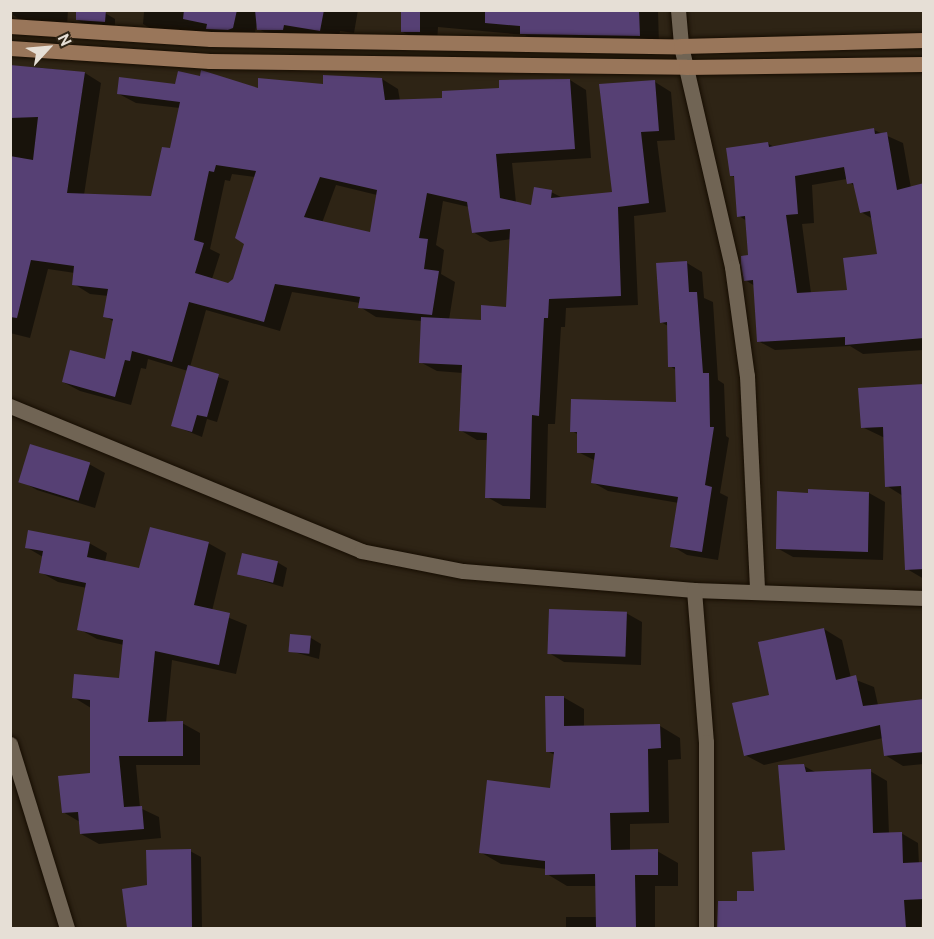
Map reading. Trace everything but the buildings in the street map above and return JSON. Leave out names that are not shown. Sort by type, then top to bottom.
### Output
[{"type":"street","points":[[678,10],[681,46],[732,267],[747,376],[757,589]]},
{"type":"street","points":[[10,26],[211,39],[681,46],[924,40]]},
{"type":"street","points":[[10,48],[210,61],[686,67],[924,64]]},
{"type":"street","points":[[10,406],[361,551],[462,571],[694,590],[757,589],[924,598]]},
{"type":"street","points":[[694,590],[706,742],[706,928]]},
{"type":"street","points":[[10,744],[67,928]]}]
